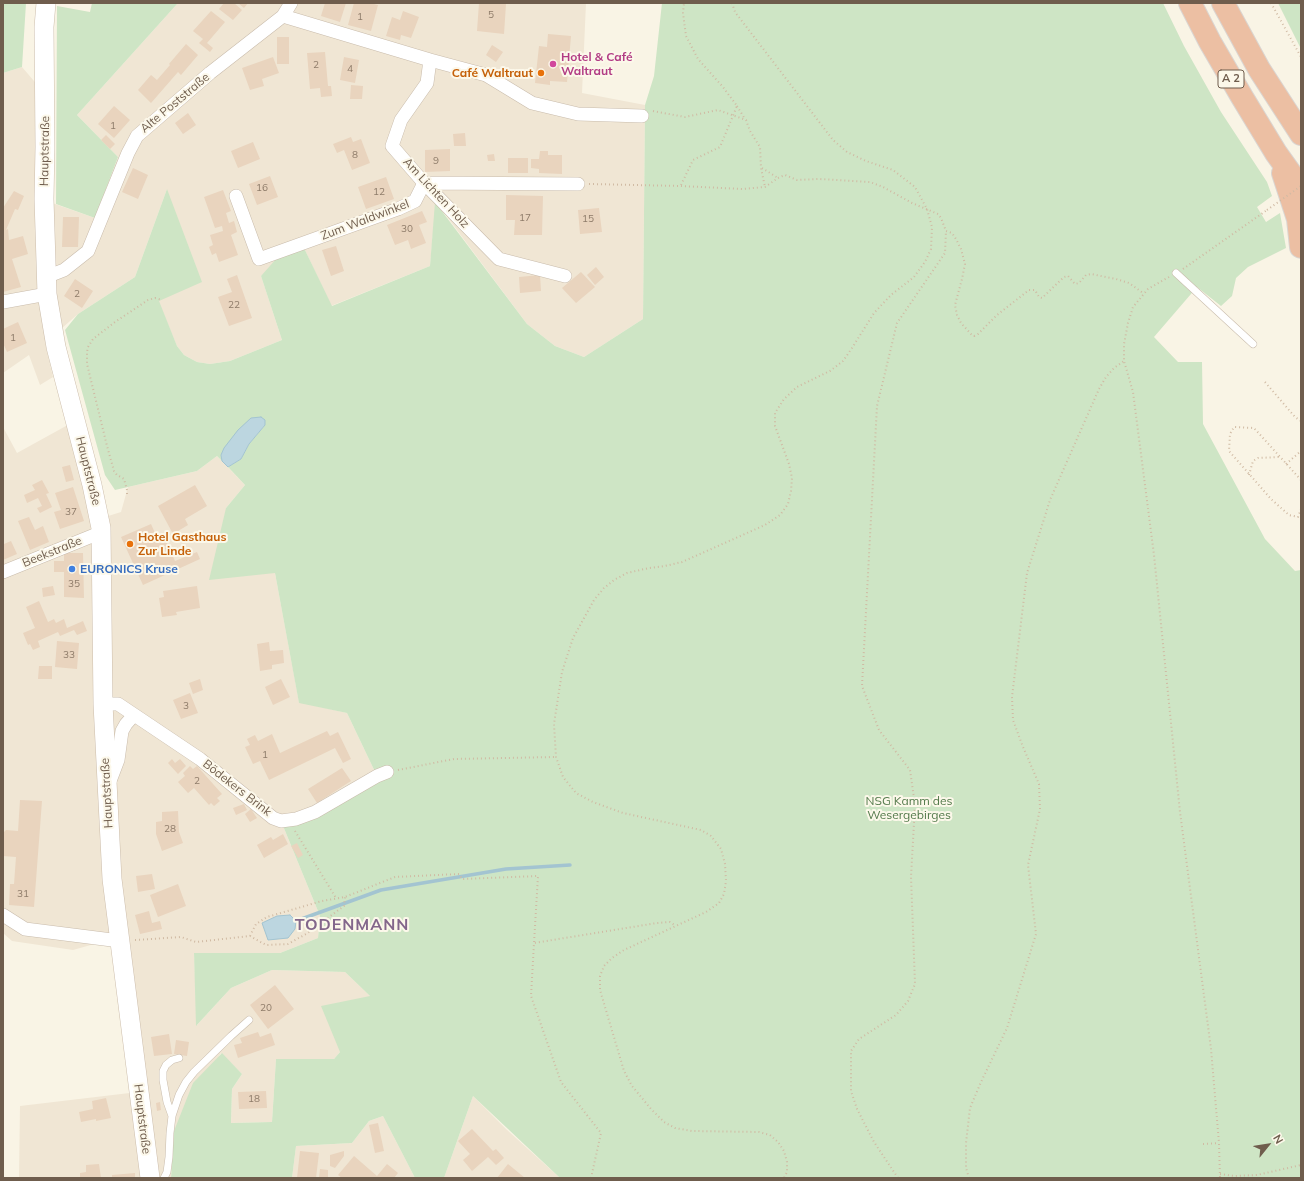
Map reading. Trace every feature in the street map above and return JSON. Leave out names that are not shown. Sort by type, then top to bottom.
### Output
[{"type":"highway","name":"A 2","points":[[1190,3],[1210,42],[1242,97],[1276,153],[1301,187]]},
{"type":"highway","name":"A 2","points":[[1223,3],[1259,69],[1301,134]]},
{"type":"highway","points":[[1276,153],[1298,219],[1301,247]]},
{"type":"main road","name":"Hauptstraße","points":[[46,3],[44,27],[44,199],[47,286],[56,347],[92,486],[102,532],[103,704],[112,879],[150,1178]]},
{"type":"street","name":"Alte Poststraße","points":[[3,302],[47,286],[88,251],[128,153],[137,136],[210,74],[283,16],[291,3]]},
{"type":"street","points":[[283,16],[430,60],[486,75],[532,103],[578,114],[642,116]]},
{"type":"street","name":"Am Lichten Holz","points":[[430,60],[427,83],[401,120],[392,146],[424,183],[499,259],[565,276]]},
{"type":"street","points":[[424,183],[578,184]]},
{"type":"street","name":"Zum Waldwinkel","points":[[236,196],[259,259],[398,209],[415,201],[424,183]]},
{"type":"street","name":"Beekstraße","points":[[3,572],[102,532]]},
{"type":"street","name":"Bödekers Brink","points":[[103,704],[118,704],[200,759],[273,818],[281,821],[296,819],[315,812],[377,776],[387,772]]},
{"type":"street","points":[[107,788],[118,760],[122,730],[134,715]]},
{"type":"street","points":[[3,915],[25,929],[120,941]]},
{"type":"lane","points":[[1176,273],[1252,344]]},
{"type":"lane","points":[[164,1178],[167,1172],[169,1157],[172,1116],[179,1095],[186,1082],[194,1072],[249,1020]]},
{"type":"lane","points":[[172,1116],[167,1102],[163,1080],[164,1071],[166,1065],[172,1060],[179,1058]]},
{"type":"path","points":[[684,3],[683,13],[686,36],[698,60],[723,86],[746,120],[750,131],[760,146],[765,186]]},
{"type":"path","points":[[732,3],[735,12],[833,140],[847,152],[866,161],[893,170],[915,187],[927,209],[932,227],[931,249],[925,262],[914,277],[891,295],[874,313],[843,361],[830,371],[797,387],[784,399],[775,413],[775,426],[789,464],[792,478],[788,504],[780,515],[766,525],[682,562],[627,573],[614,580],[604,588],[594,600],[573,638],[562,672],[554,724],[556,757],[563,777],[576,793],[593,802],[623,813],[701,830],[711,836],[721,849],[725,864],[726,881],[724,894],[719,902],[706,912],[624,950],[612,958],[604,966],[600,976],[600,990],[624,1071],[632,1086],[651,1108],[664,1122],[675,1128],[692,1131],[759,1132],[770,1135],[778,1142],[784,1151],[787,1162],[787,1172],[784,1178]]},
{"type":"path","points":[[1271,3],[1301,57]]},
{"type":"path","points":[[681,186],[694,160],[720,147],[737,106]]},
{"type":"path","points":[[642,116],[654,110],[685,117],[718,110],[746,120]]},
{"type":"path","points":[[762,168],[778,178]]},
{"type":"path","points":[[578,184],[742,189],[765,186],[785,175],[797,180],[819,179],[870,182],[938,214],[946,231],[945,253],[897,322],[877,406],[862,686],[879,730],[910,770],[915,805],[911,877],[915,984],[908,1001],[896,1015],[860,1039],[851,1051],[851,1091],[857,1109],[874,1142],[898,1178]]},
{"type":"path","points":[[1267,210],[1301,187]]},
{"type":"path","points":[[946,231],[952,233],[956,239],[961,249],[965,264],[955,304],[957,315],[961,323],[974,336],[978,334],[997,315],[1029,290],[1035,290],[1039,297],[1042,298],[1064,277],[1068,276],[1074,284],[1079,283],[1086,275],[1091,274],[1116,279],[1129,283],[1143,293]]},
{"type":"path","points":[[127,494],[124,478],[117,475],[114,471],[87,364],[87,352],[93,339],[115,322],[148,300],[155,298],[162,300]]},
{"type":"path","points":[[969,1178],[966,1168],[966,1143],[970,1108],[1007,1028],[1036,934],[1028,864],[1040,809],[1039,784],[1023,747],[1014,720],[1012,697],[1027,573],[1050,500],[1099,389],[1106,376],[1124,361],[1133,392],[1154,555],[1180,812],[1211,1049],[1219,1143],[1220,1178]]},
{"type":"path","points":[[1265,382],[1295,417],[1301,421]]},
{"type":"path","points":[[1301,480],[1254,428],[1234,427],[1230,434],[1229,451],[1271,499],[1290,515],[1298,517],[1301,509]]},
{"type":"path","points":[[1286,464],[1301,451]]},
{"type":"path","points":[[1249,475],[1253,462],[1258,458],[1279,457]]},
{"type":"path","points":[[387,772],[454,759],[556,757]]},
{"type":"path","points":[[288,820],[336,898]]},
{"type":"path","points":[[250,936],[256,924],[266,917],[345,896],[395,877],[459,874],[462,879],[538,876],[531,996],[561,1082],[601,1133],[591,1178]]},
{"type":"path","points":[[120,941],[181,936],[196,942],[250,936],[266,945],[288,944],[306,934],[344,906],[345,896]]},
{"type":"path","points":[[534,943],[657,923],[670,922],[676,926]]},
{"type":"path","points":[[1202,1144],[1219,1143]]},
{"type":"path","points":[[1220,1174],[1234,1176],[1257,1175],[1301,1165]]},
{"type":"shaded area","points":[[178,3],[586,3],[582,93],[645,105],[643,319],[584,357],[555,346],[527,324],[436,202],[430,266],[331,306],[304,248],[261,276],[282,340],[230,361],[210,364],[197,362],[184,355],[177,346],[158,301],[167,189],[135,277],[78,314],[45,343],[53,377],[40,385],[29,355],[3,373],[3,73],[22,67],[40,88],[38,198],[95,218],[118,157],[77,115]]},
{"type":"shaded area","points":[[75,421],[105,517],[121,512],[128,487],[197,471],[217,456],[245,485],[226,508],[275,573],[299,702],[347,713],[377,776],[281,821],[320,916],[318,938],[280,953],[194,953],[197,1025],[231,988],[272,970],[345,972],[370,996],[340,1052],[334,1059],[276,1059],[272,1122],[231,1123],[232,1089],[242,1074],[221,1053],[174,1131],[171,1178],[19,1178],[20,1106],[138,1092],[119,937],[73,950],[12,941],[3,933],[3,427],[17,453]]},
{"type":"shaded area","points":[[473,1096],[506,1129],[560,1178],[444,1178]]},
{"type":"shaded area","points":[[383,1116],[415,1178],[292,1178],[296,1146],[352,1143],[369,1121]]},
{"type":"green space","points":[[3,3],[26,3],[22,67],[3,73]]},
{"type":"green space","points":[[92,3],[178,3],[77,115],[118,157],[95,218],[56,204],[57,6],[90,12]]},
{"type":"green space","name":"NSG Kamm des Wesergebirges","points":[[662,3],[1163,3],[1184,46],[1221,112],[1267,182],[1272,196],[1257,207],[1266,222],[1280,213],[1286,248],[1248,267],[1236,278],[1232,296],[1221,306],[1197,287],[1154,337],[1178,362],[1202,362],[1203,424],[1265,539],[1295,571],[1301,570],[1301,1178],[560,1178],[473,1096],[444,1178],[415,1178],[383,1116],[369,1121],[352,1143],[296,1146],[292,1178],[171,1178],[174,1131],[193,1083],[222,1053],[242,1074],[232,1089],[231,1123],[272,1122],[276,1059],[334,1059],[340,1052],[321,1006],[370,996],[345,972],[272,970],[231,988],[196,1026],[194,953],[280,953],[318,938],[320,916],[281,821],[377,776],[347,713],[299,703],[275,573],[209,580],[226,508],[245,485],[228,467],[241,459],[249,444],[265,425],[221,455],[222,461],[217,456],[197,471],[115,490],[105,475],[65,330],[78,314],[135,277],[167,189],[202,282],[159,301],[177,346],[184,355],[197,362],[210,364],[230,361],[282,340],[261,276],[277,258],[304,248],[332,306],[430,266],[435,202],[527,324],[555,346],[584,357],[643,319],[645,105],[654,76]]},
{"type":"green space","points":[[1278,3],[1301,3],[1301,49]]},
{"type":"water","points":[[261,417],[265,420],[265,425],[249,444],[241,459],[228,467],[222,461],[221,455],[224,448],[238,430],[251,418]]},
{"type":"water","points":[[290,915],[296,921],[295,929],[288,938],[268,940],[262,923],[277,916]]},
{"type":"building","points":[[224,3],[234,3],[242,10],[233,20],[219,9]]},
{"type":"building","points":[[238,3],[248,3],[244,8]]},
{"type":"building","points":[[325,3],[346,3],[340,22],[321,16]]},
{"type":"building","points":[[354,3],[370,3],[378,5],[371,31],[348,25]]},
{"type":"building","points":[[479,3],[506,4],[504,34],[477,31]]},
{"type":"building","points":[[211,11],[225,22],[207,43],[213,48],[210,52],[199,43],[203,39],[193,31]]},
{"type":"building","points":[[403,11],[419,17],[411,38],[401,35],[400,40],[386,36],[392,17],[400,20]]},
{"type":"building","name":"Hotel & Café Waltraut","points":[[548,34],[571,36],[567,82],[550,81],[550,85],[535,83],[539,46],[547,47]]},
{"type":"building","points":[[277,37],[289,37],[289,64],[277,64]]},
{"type":"building","points":[[186,44],[198,55],[181,75],[178,72],[151,103],[138,90],[151,75],[157,80]]},
{"type":"building","points":[[492,45],[503,52],[496,62],[486,55]]},
{"type":"building","points":[[325,52],[328,86],[331,86],[332,96],[321,97],[320,88],[310,89],[307,53]]},
{"type":"building","points":[[273,57],[279,73],[262,79],[264,86],[250,90],[242,68]]},
{"type":"building","points":[[344,57],[359,60],[355,83],[340,80]]},
{"type":"building","points":[[351,85],[363,86],[362,99],[350,99]]},
{"type":"building","points":[[114,106],[130,120],[114,138],[98,124]]},
{"type":"building","points":[[188,113],[196,125],[183,134],[175,123]]},
{"type":"building","points":[[465,133],[466,146],[454,146],[453,134]]},
{"type":"building","points":[[106,135],[115,144],[110,149],[101,140]]},
{"type":"building","points":[[351,137],[353,142],[361,139],[370,163],[352,170],[344,150],[337,153],[333,144]]},
{"type":"building","points":[[253,142],[260,159],[238,168],[231,151]]},
{"type":"building","points":[[450,149],[450,171],[425,172],[425,150]]},
{"type":"building","points":[[540,151],[548,151],[548,155],[562,155],[562,174],[539,173],[539,169],[531,168],[531,159],[539,159]]},
{"type":"building","points":[[494,154],[495,161],[488,161],[487,155]]},
{"type":"building","points":[[508,158],[528,158],[528,173],[508,173]]},
{"type":"building","points":[[133,168],[148,175],[138,199],[122,192]]},
{"type":"building","points":[[270,176],[278,197],[257,205],[249,184]]},
{"type":"building","points":[[386,177],[394,199],[366,209],[358,187]]},
{"type":"building","points":[[223,190],[231,211],[226,213],[229,223],[234,221],[237,232],[231,235],[238,255],[219,262],[216,253],[212,255],[209,247],[213,245],[210,235],[223,231],[222,226],[215,228],[204,197]]},
{"type":"building","points":[[14,191],[24,196],[18,210],[15,209],[6,230],[8,229],[9,240],[23,236],[28,254],[12,259],[21,287],[3,292],[3,208]]},
{"type":"building","points":[[506,195],[543,196],[542,235],[514,235],[515,220],[506,220]]},
{"type":"building","points":[[599,208],[602,232],[580,234],[578,210]]},
{"type":"building","points":[[422,211],[427,222],[419,225],[426,243],[411,249],[408,240],[395,245],[387,225]]},
{"type":"building","points":[[63,217],[79,217],[78,247],[62,247]]},
{"type":"building","points":[[336,246],[344,271],[331,276],[322,250]]},
{"type":"building","points":[[596,267],[604,277],[595,285],[587,275]]},
{"type":"building","points":[[581,272],[595,287],[576,303],[562,288]]},
{"type":"building","points":[[237,275],[252,318],[229,326],[218,297],[232,292],[227,279]]},
{"type":"building","points":[[540,275],[541,291],[520,293],[519,277]]},
{"type":"building","points":[[75,279],[93,291],[82,308],[64,296]]},
{"type":"building","points":[[18,322],[27,343],[7,352],[3,343],[3,329]]},
{"type":"building","points":[[70,465],[74,480],[66,482],[62,467]]},
{"type":"building","points":[[42,480],[49,493],[46,494],[52,507],[40,513],[37,508],[42,506],[38,498],[27,503],[24,495],[35,490],[32,485]]},
{"type":"building","points":[[195,485],[207,506],[185,519],[188,525],[173,534],[158,506]]},
{"type":"building","points":[[73,487],[84,521],[60,529],[54,512],[61,510],[55,493]]},
{"type":"building","points":[[29,517],[35,530],[43,526],[49,542],[30,550],[18,521]]},
{"type":"building","points":[[151,524],[159,542],[165,539],[175,561],[197,552],[200,559],[143,585],[121,537]]},
{"type":"building","points":[[3,541],[4,544],[11,541],[17,554],[3,560]]},
{"type":"building","points":[[64,553],[83,553],[84,598],[64,597],[64,572],[54,572],[54,561],[64,561]]},
{"type":"building","points":[[53,586],[55,595],[43,597],[42,588]]},
{"type":"building","points":[[197,586],[200,608],[176,612],[177,615],[162,617],[159,598],[164,597],[163,591]]},
{"type":"building","points":[[39,601],[48,622],[54,619],[56,623],[64,619],[67,628],[83,621],[87,631],[77,635],[74,630],[60,636],[58,632],[38,641],[40,647],[33,650],[30,644],[28,645],[23,633],[35,628],[26,607]]},
{"type":"building","points":[[57,641],[79,643],[77,669],[55,667]]},
{"type":"building","points":[[269,642],[270,651],[283,650],[284,663],[272,665],[272,669],[260,671],[257,644]]},
{"type":"building","points":[[39,666],[52,666],[52,679],[38,679]]},
{"type":"building","points":[[200,679],[203,690],[193,694],[189,683]]},
{"type":"building","points":[[281,679],[290,697],[273,705],[265,687]]},
{"type":"building","points":[[190,693],[198,713],[181,719],[173,700]]},
{"type":"building","points":[[327,731],[330,736],[338,732],[351,759],[343,763],[335,748],[269,780],[260,761],[253,764],[245,747],[250,745],[247,739],[255,735],[258,741],[272,734],[280,753]]},
{"type":"building","points":[[172,759],[175,763],[180,759],[186,766],[178,774],[168,763]]},
{"type":"building","points":[[190,766],[193,769],[197,766],[222,794],[217,798],[220,801],[214,806],[211,803],[209,805],[194,788],[188,793],[178,782],[185,776],[183,773]]},
{"type":"building","points":[[342,768],[351,781],[317,803],[308,789]]},
{"type":"building","points":[[20,800],[42,801],[34,907],[9,905],[10,884],[14,884],[16,857],[3,856],[3,833],[6,830],[18,831]]},
{"type":"building","points":[[244,804],[247,810],[236,815],[233,808]]},
{"type":"building","points":[[251,809],[257,818],[250,822],[245,814]]},
{"type":"building","points":[[178,811],[179,832],[183,843],[162,851],[156,834],[156,822],[162,821],[162,812]]},
{"type":"building","points":[[283,834],[288,844],[264,858],[257,845],[271,837],[273,840]]},
{"type":"building","points":[[297,843],[303,855],[298,858],[291,846]]},
{"type":"building","points":[[152,874],[155,889],[138,892],[136,876]]},
{"type":"building","points":[[178,884],[186,906],[158,917],[150,895]]},
{"type":"building","points":[[149,911],[152,923],[160,921],[162,929],[140,934],[135,915]]},
{"type":"building","points":[[275,985],[294,1009],[268,1029],[250,1005]]},
{"type":"building","points":[[258,1032],[260,1037],[271,1033],[275,1045],[238,1058],[234,1045],[242,1043],[240,1038]]},
{"type":"building","points":[[169,1034],[172,1054],[154,1056],[151,1037]]},
{"type":"building","points":[[176,1040],[189,1042],[187,1056],[174,1054]]},
{"type":"building","points":[[266,1091],[267,1108],[239,1109],[238,1092]]},
{"type":"building","points":[[106,1098],[111,1118],[81,1122],[79,1112],[93,1109],[92,1101]]},
{"type":"building","points":[[160,1102],[161,1110],[157,1111],[156,1103]]},
{"type":"building","points":[[378,1123],[384,1151],[375,1153],[369,1125]]},
{"type":"building","points":[[472,1129],[493,1151],[496,1149],[504,1158],[496,1165],[488,1157],[472,1171],[463,1160],[470,1154],[458,1141]]},
{"type":"building","points":[[300,1151],[319,1153],[316,1178],[297,1178]]},
{"type":"building","points":[[344,1151],[344,1156],[335,1168],[330,1166],[330,1155]]},
{"type":"building","points":[[354,1156],[377,1176],[387,1164],[398,1173],[394,1178],[342,1178],[338,1175]]},
{"type":"building","points":[[99,1164],[101,1178],[80,1178],[80,1173],[86,1172],[86,1165]]},
{"type":"building","points":[[508,1164],[525,1178],[497,1178]]},
{"type":"building","points":[[320,1169],[328,1170],[328,1178],[319,1178]]},
{"type":"building","points":[[135,1173],[135,1178],[112,1178],[112,1175]]},
{"type":"waterway","points":[[296,921],[381,890],[506,869],[570,865]]},
{"type":"place","name":"Hotel & Café Waltraut","points":[[553,64]]},
{"type":"place","name":"Café Waltraut","points":[[541,73]]},
{"type":"place","name":"Hotel Gasthaus Zur Linde","points":[[130,544]]},
{"type":"place","name":"EURONICS Kruse","points":[[72,569]]},
{"type":"district","name":"TODENMANN","points":[[352,925]]}]
